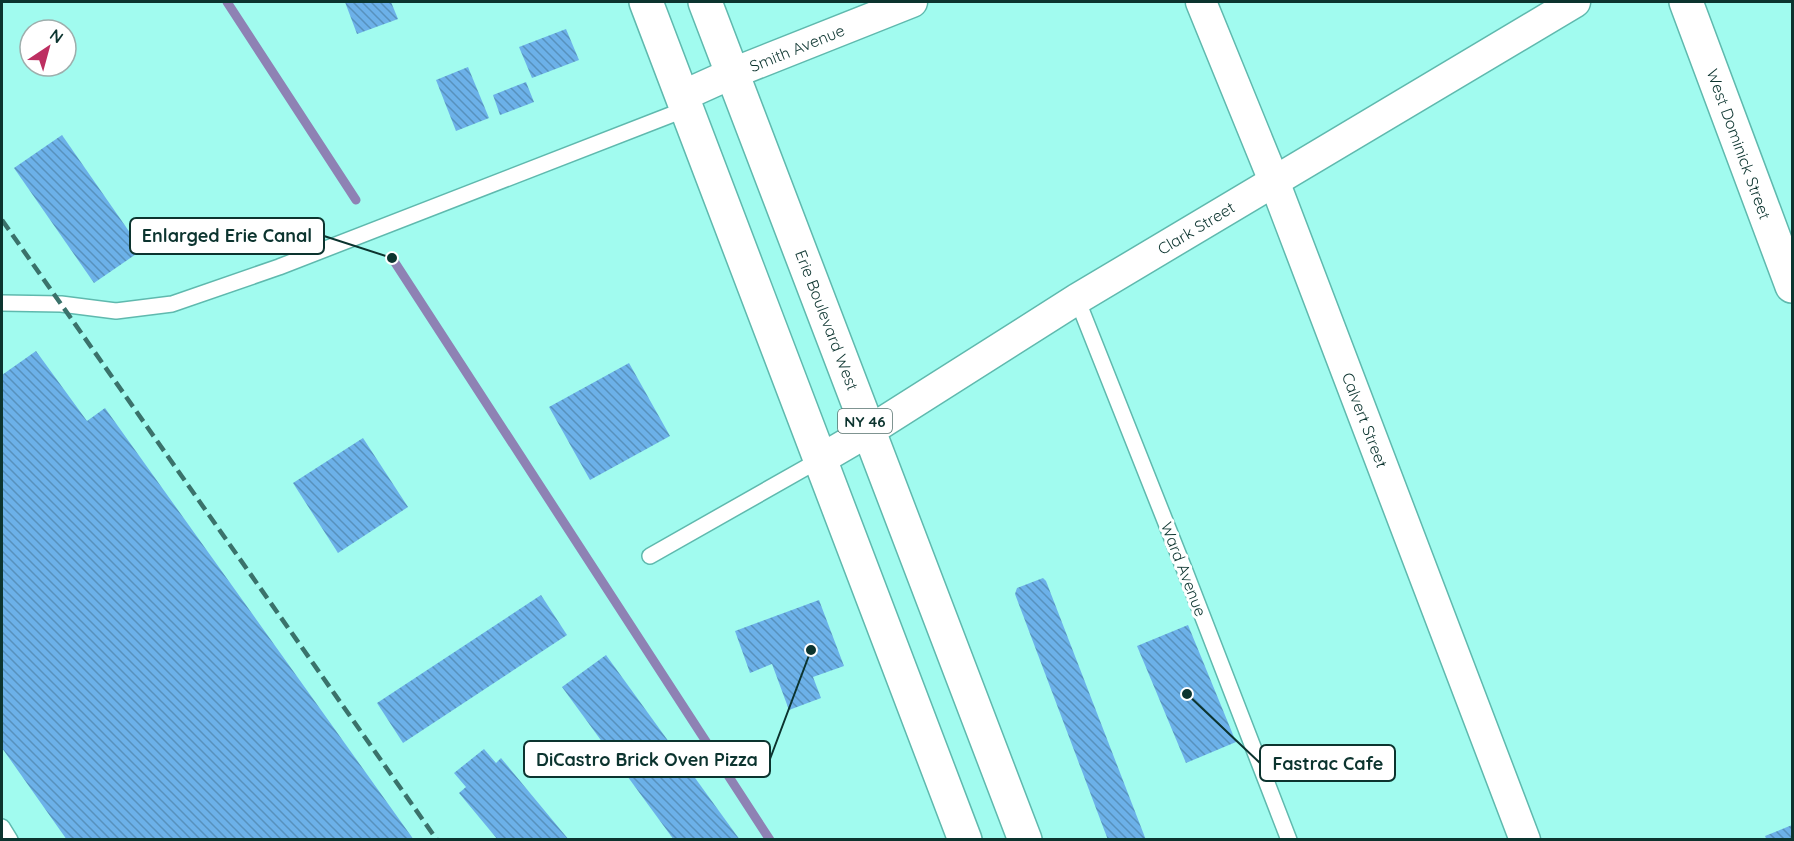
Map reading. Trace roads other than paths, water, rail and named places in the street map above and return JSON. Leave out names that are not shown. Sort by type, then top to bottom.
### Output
[{"type":"main road","points":[[646,2],[965,840]]},
{"type":"main road","name":"Erie Boulevard West","points":[[705,2],[1025,840]]},
{"type":"main road","name":"West Dominick Street","points":[[1686,2],[1789,268]]},
{"type":"street","name":"Smith Avenue","points":[[684,102],[733,74],[912,2]]},
{"type":"street","name":"Calvert Street","points":[[1201,2],[1274,181],[1525,840]]},
{"type":"street","name":"Clark Street","points":[[821,459],[1077,299],[1575,2]]},
{"type":"lane","points":[[2,303],[61,304],[116,311],[172,304],[279,267],[684,102]]},
{"type":"lane","name":"Ward Avenue","points":[[1077,299],[1289,840]]},
{"type":"lane","points":[[650,556],[821,459]]},
{"type":"lane","points":[[2,827],[10,840]]},
{"type":"waterway","points":[[227,2],[356,200]]},
{"type":"waterway","points":[[392,258],[770,840]]},
{"type":"railway","points":[[2,220],[437,840]]},
{"type":"place","name":"Enlarged Erie Canal","points":[[392,258]]},
{"type":"place","name":"DiCastro Brick Oven Pizza","points":[[811,650]]},
{"type":"place","name":"Fastrac Cafe","points":[[1187,694]]}]
